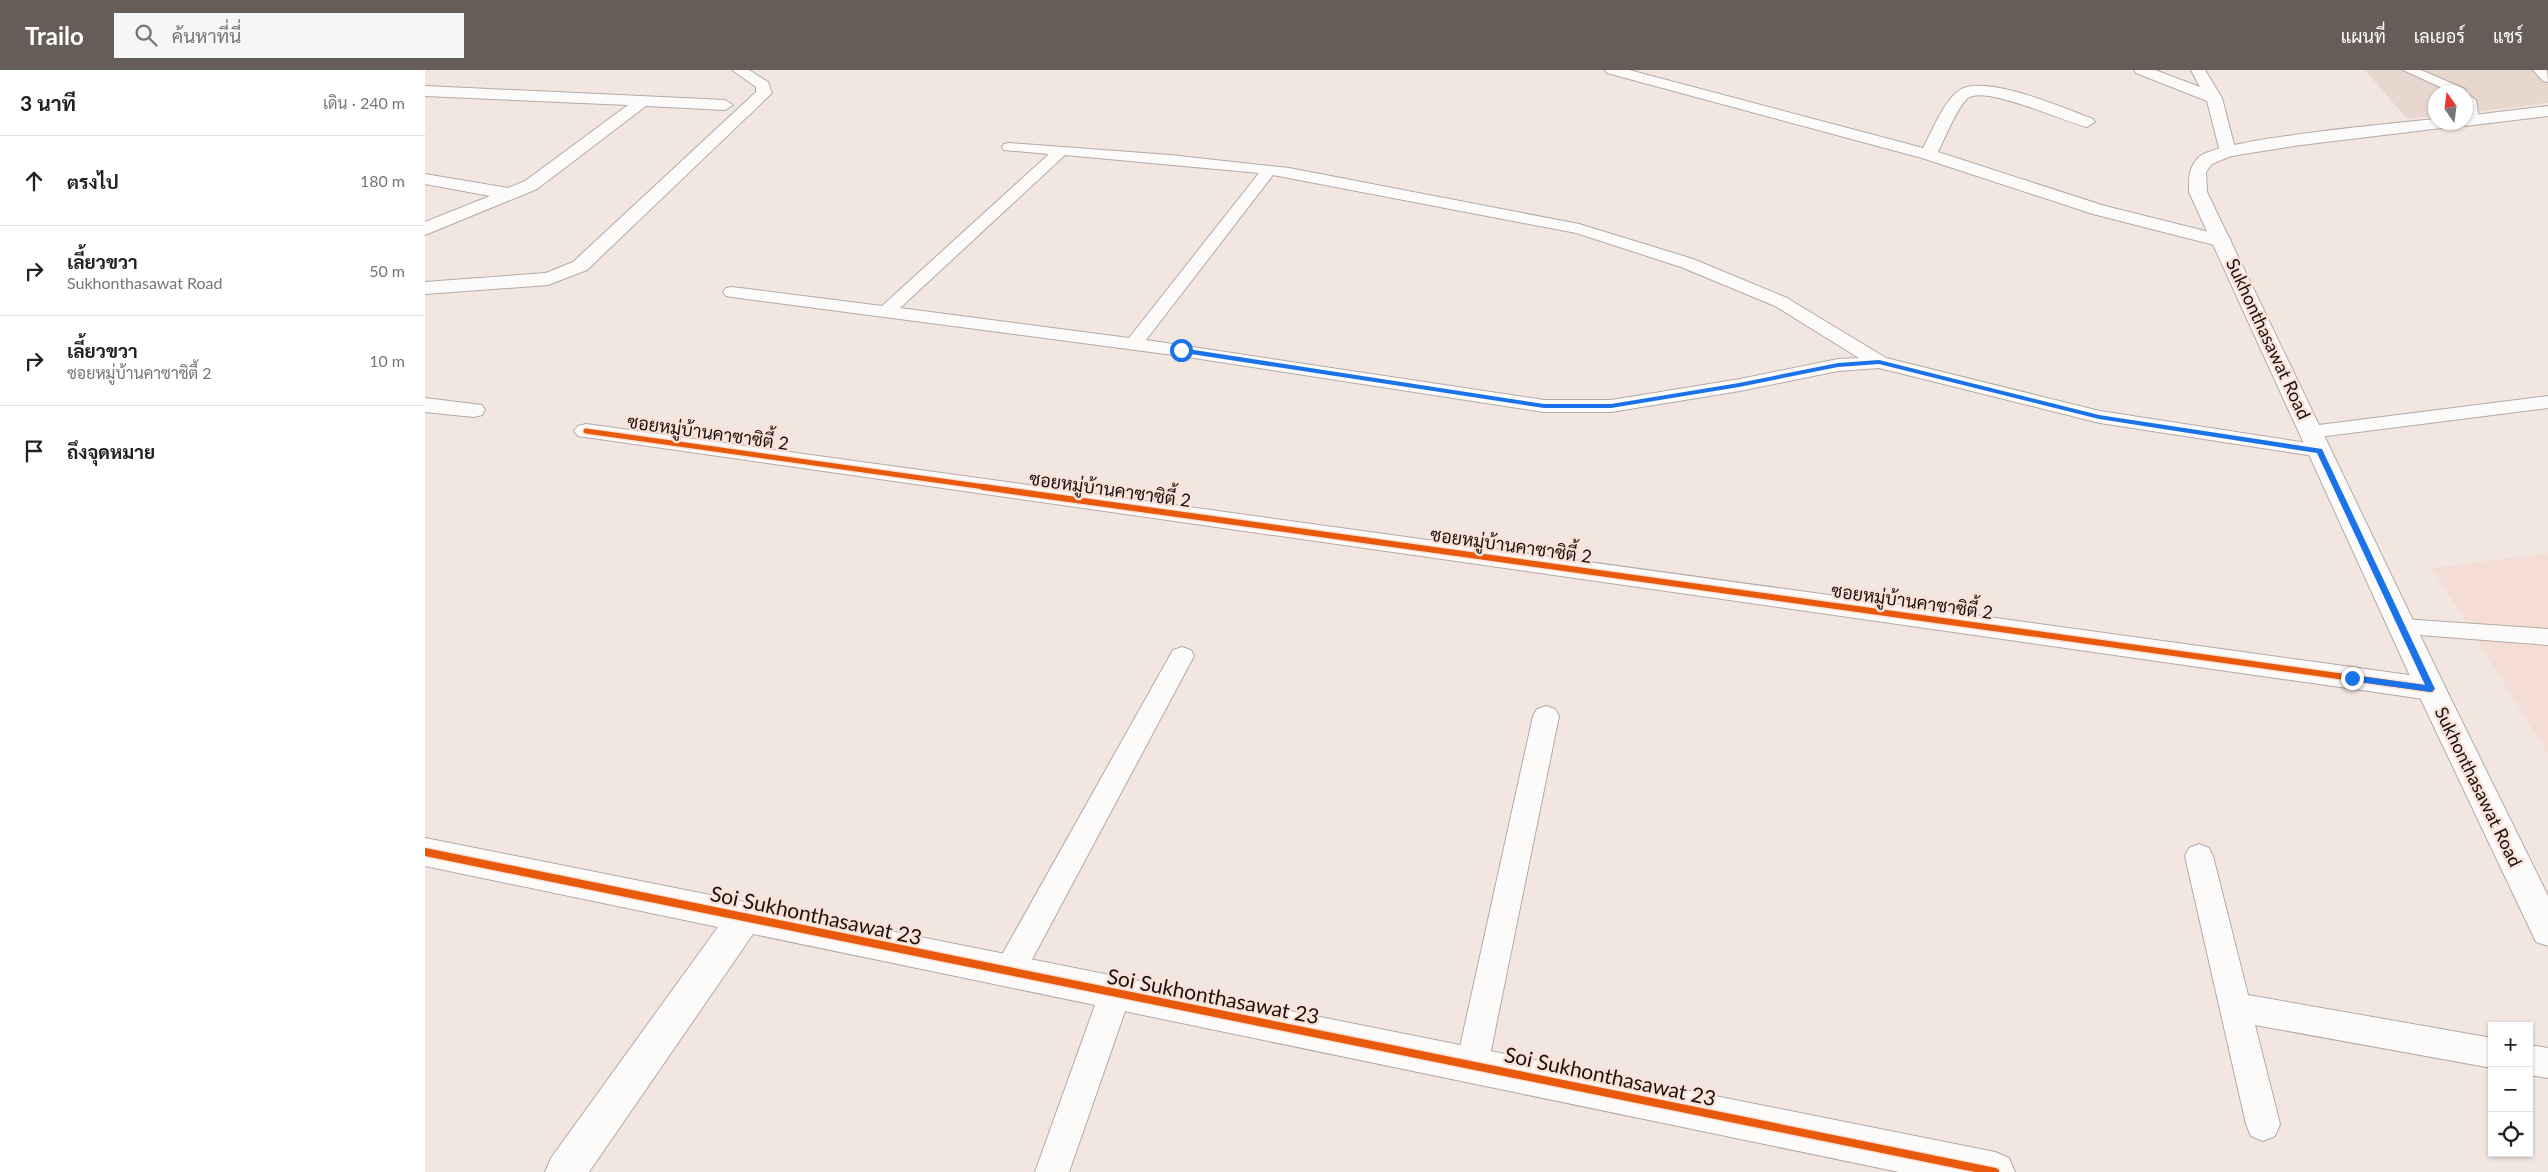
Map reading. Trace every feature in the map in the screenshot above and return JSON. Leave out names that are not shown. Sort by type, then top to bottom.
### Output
[{"type":"street","points":[[425,288],[548,279],[566,274],[580,266],[764,93],[763,85],[739,70]]},
{"type":"street","points":[[1612,70],[1928,154],[2099,210],[2222,241]]},
{"type":"street","points":[[2141,70],[2214,98]]},
{"type":"street","points":[[2198,70],[2214,98],[2228,152]]},
{"type":"street","points":[[1928,154],[1964,93],[1975,89],[1998,92],[2087,122]]},
{"type":"street","points":[[425,91],[725,105]]},
{"type":"street","points":[[425,229],[531,185],[643,102]]},
{"type":"street","name":"Sukhonthasawat Road","points":[[2473,120],[2548,111]]},
{"type":"street","name":"Sukhonthasawat Road","points":[[2428,125],[2301,140],[2228,152],[2206,160],[2197,172],[2198,192],[2431,689],[2548,931]]},
{"type":"street","points":[[425,179],[510,194]]},
{"type":"street","points":[[425,405],[474,410]]},
{"type":"street","name":"ซอยหมู่บ้านคาซาซิตี้ 2","points":[[586,432],[2431,689]]},
{"type":"street","name":"Soi Sukhonthasawat 23","points":[[425,852],[1995,1172]]},
{"type":"street","points":[[565,1172],[745,918]]},
{"type":"lane","points":[[2409,70],[2447,85]]},
{"type":"lane","points":[[2539,70],[2548,78]]},
{"type":"lane","points":[[1009,147],[1269,170],[1579,229],[1687,263],[1781,302],[1879,362],[2099,417],[2315,441],[2548,402]]},
{"type":"lane","points":[[886,312],[1061,151]]},
{"type":"lane","points":[[1134,344],[1269,170]]},
{"type":"lane","points":[[732,292],[1134,344],[1544,406],[1611,406],[1739,385],[1838,365],[1879,362]]},
{"type":"lane","points":[[2402,627],[2548,637]]},
{"type":"lane","points":[[1009,972],[1182,656]]},
{"type":"lane","points":[[1472,1065],[1546,716]]},
{"type":"lane","points":[[2199,856],[2263,1124]]},
{"type":"lane","points":[[1052,1172],[1115,994]]},
{"type":"lane","points":[[2235,1007],[2488,1052]]},
{"type":"lane","points":[[2533,1061],[2548,1063]]},
{"type":"shaded area","points":[[2365,70],[2548,70],[2548,103],[2473,112],[2473,85],[2428,85],[2428,117],[2407,119]]},
{"type":"shaded area","points":[[2548,553],[2548,754],[2432,568]]},
{"type":"cycle path","points":[[586,431],[2431,689]]},
{"type":"cycle path","points":[[425,852],[1995,1172]]},
{"type":"route","points":[[1181,350],[1507,402],[1544,406],[1611,406],[1739,385],[1838,365],[1879,362],[2099,417],[2319,451],[2431,689],[2352,678]]}]
